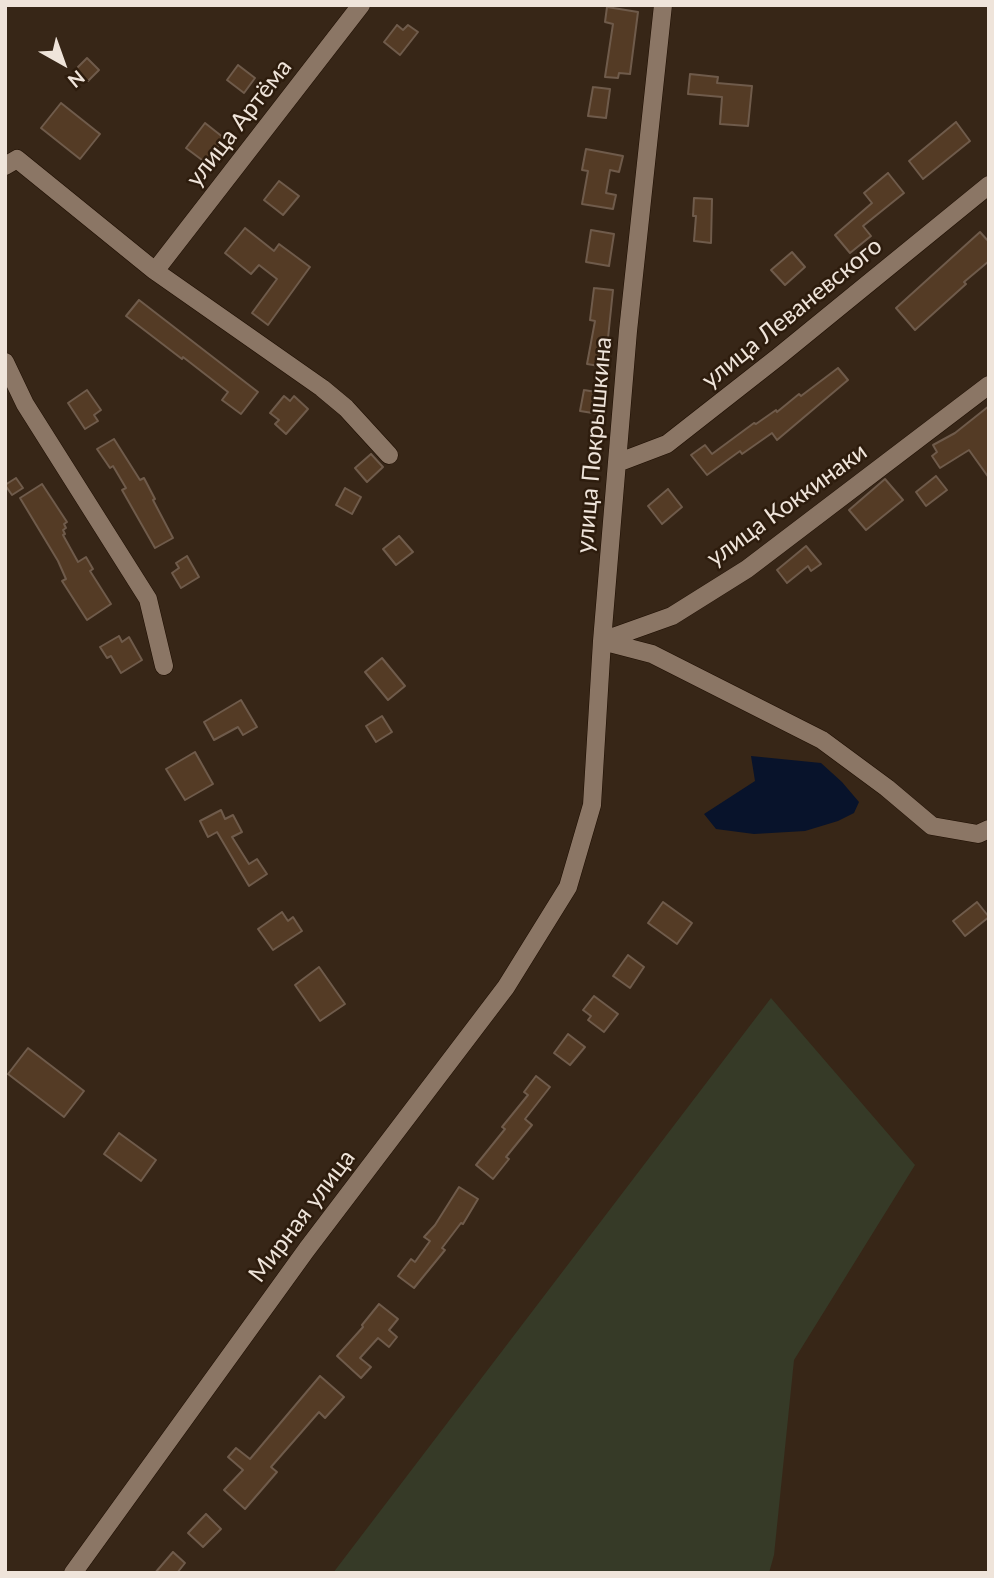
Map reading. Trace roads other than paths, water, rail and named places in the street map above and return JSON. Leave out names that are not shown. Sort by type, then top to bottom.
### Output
[{"type":"street","name":"улица Артёма","points":[[155,271],[361,5]]},
{"type":"street","name":"улица Покрышкина","points":[[568,887],[592,805],[602,641],[628,331],[663,5]]},
{"type":"street","points":[[5,166],[17,159],[155,271],[322,388],[346,408],[389,455]]},
{"type":"street","name":"улица Леваневского","points":[[617,463],[667,444],[989,185]]},
{"type":"street","points":[[5,362],[25,404],[148,599],[164,666]]},
{"type":"street","name":"улица Коккинаки","points":[[602,641],[672,616],[747,569],[989,385]]},
{"type":"street","points":[[602,641],[652,654],[822,740],[887,788],[932,826],[978,834],[989,829]]},
{"type":"street","name":"Мирная улица","points":[[73,1573],[307,1249],[506,987],[568,887]]},
{"type":"water","points":[[751,756],[821,763],[859,802],[854,813],[805,831],[754,834],[716,829],[704,814],[755,781]]}]
